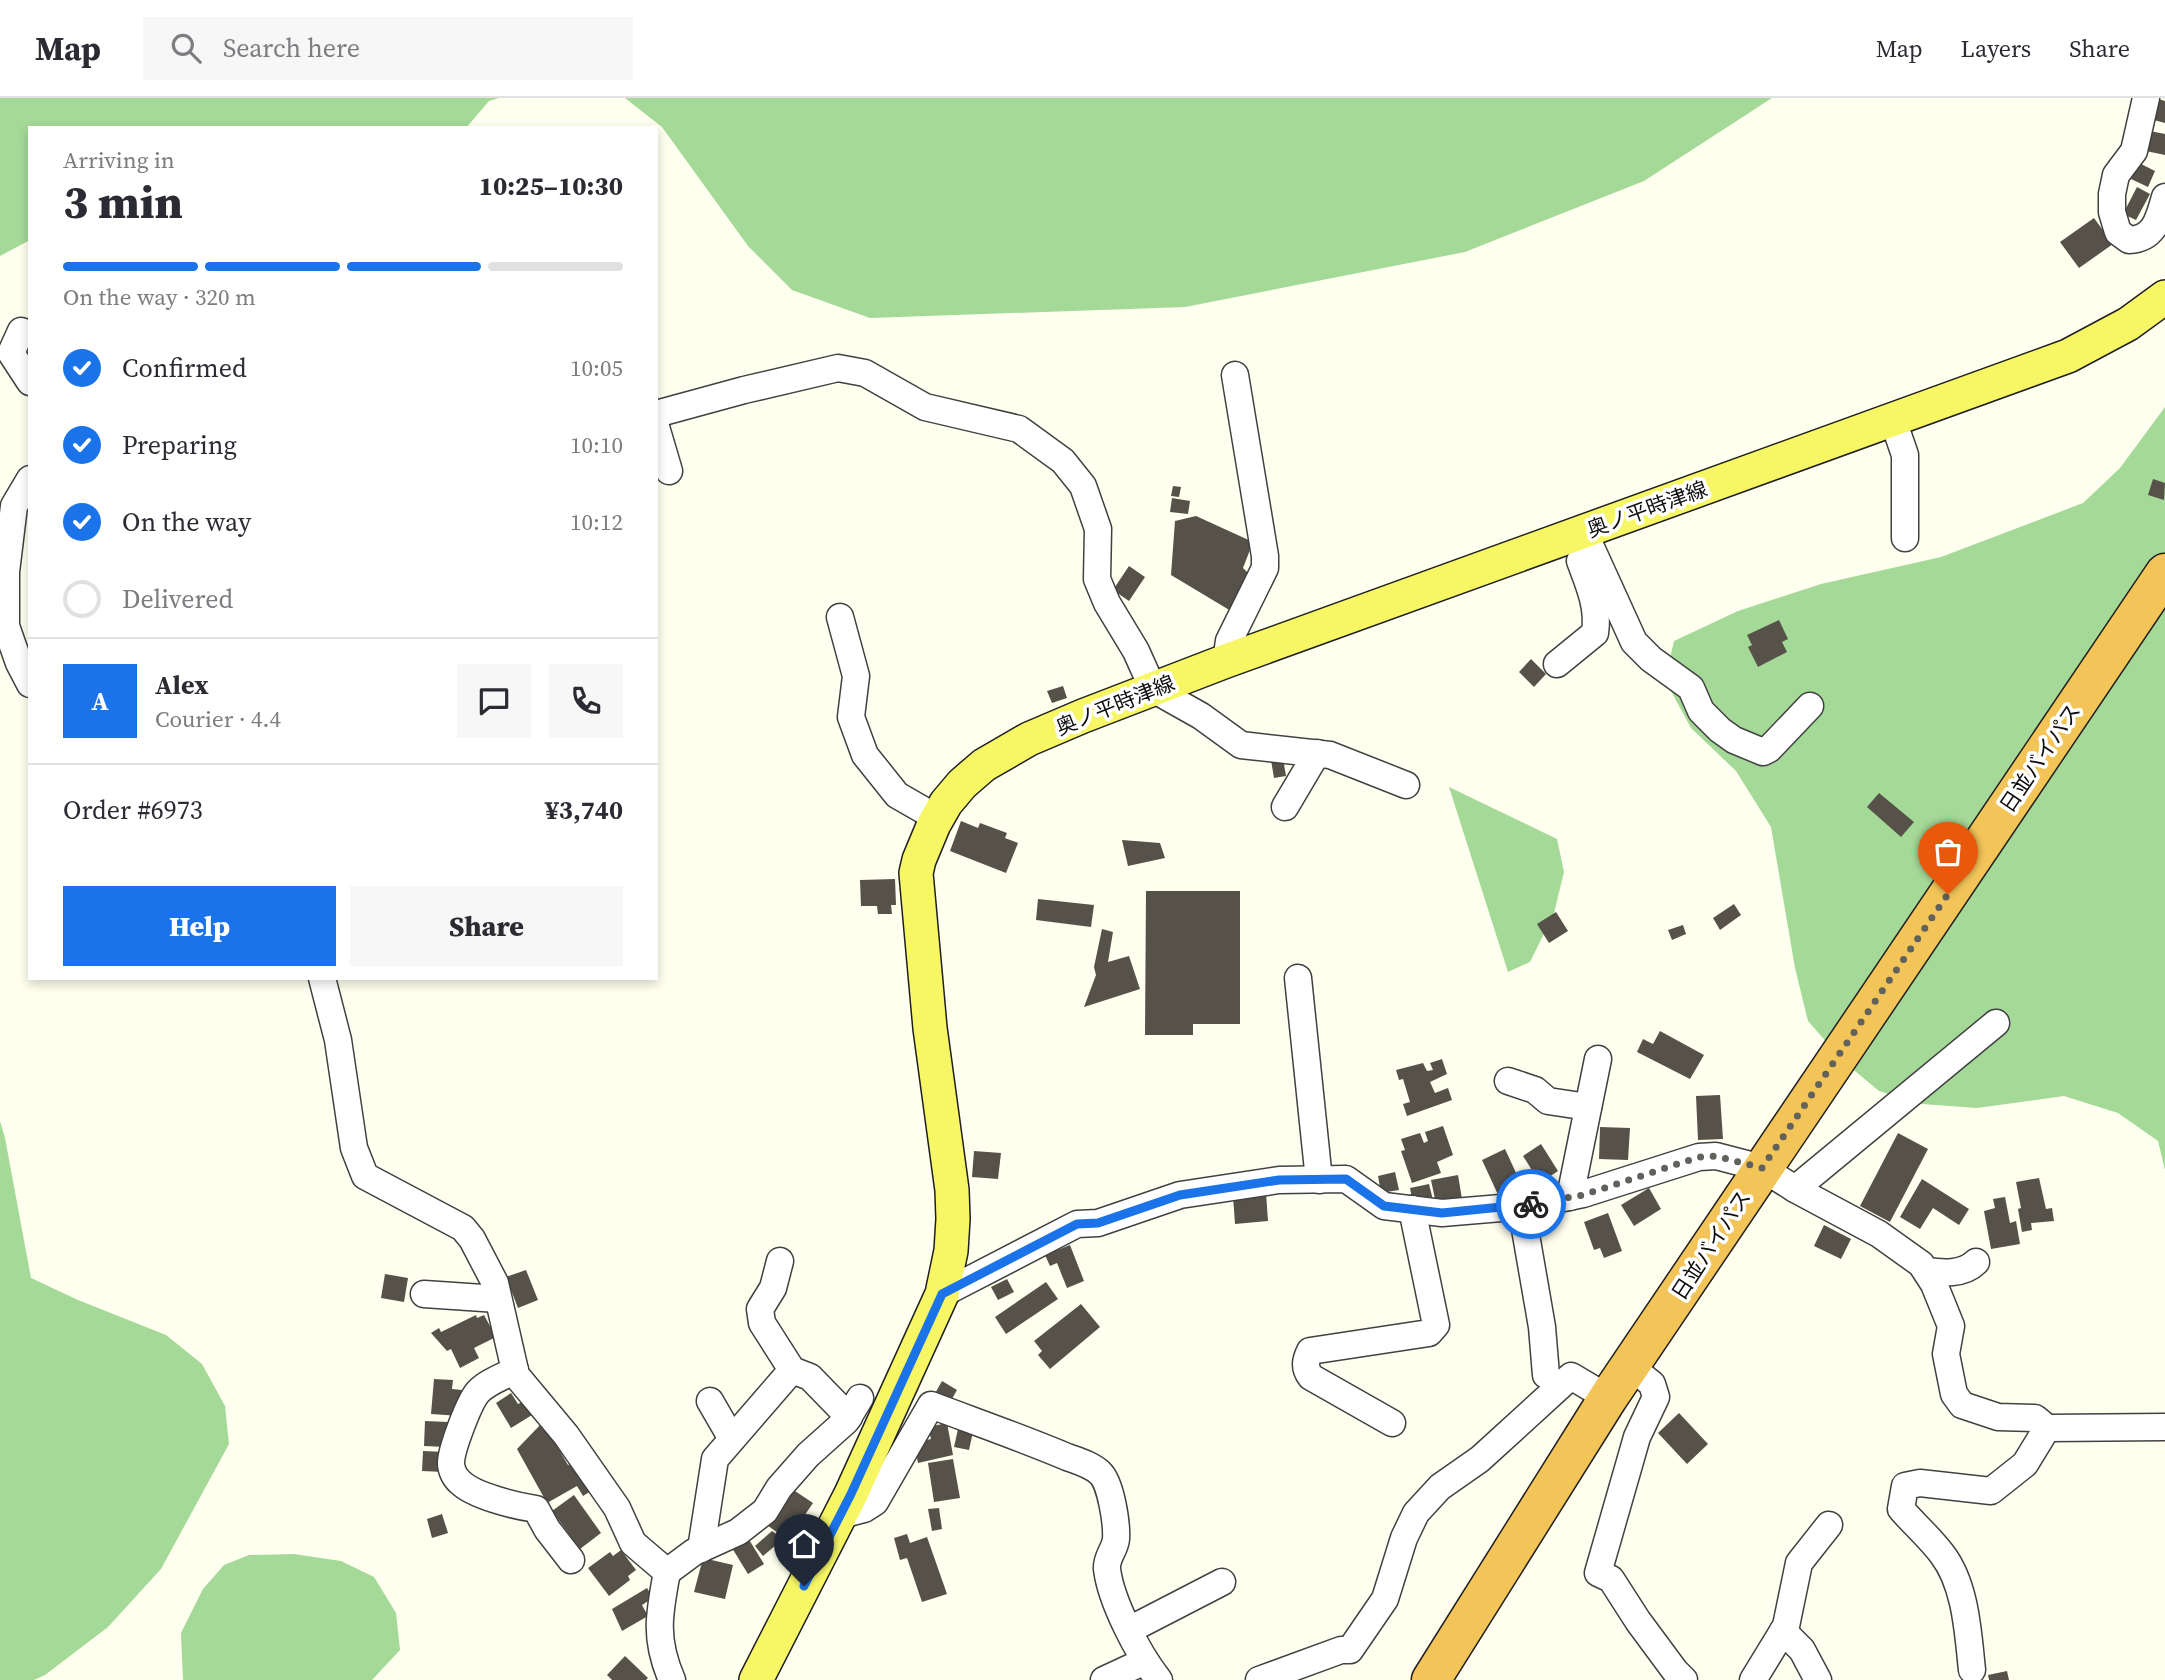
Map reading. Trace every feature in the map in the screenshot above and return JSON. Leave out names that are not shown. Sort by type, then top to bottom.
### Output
[{"type":"highway","name":"日並バイパス","points":[[1431,1680],[1608,1398],[2165,573]]},
{"type":"main road","name":"奥ノ平時津線","points":[[756,1680],[841,1515],[942,1294],[951,1251],[952,1190],[930,1028],[916,873],[924,845],[937,818],[962,784],[984,765],[1029,739],[1153,689],[2068,356],[2128,324],[2165,297]]},
{"type":"street","points":[[2146,98],[2134,151],[2116,175],[2112,212],[2118,232],[2129,240],[2141,239],[2150,233],[2155,228],[2165,197]]},
{"type":"street","points":[[28,333],[21,331],[11,353],[28,379]]},
{"type":"street","points":[[658,413],[838,368],[865,373],[925,407],[1019,429],[1063,461],[1083,486],[1098,529],[1097,579],[1153,689],[1201,716],[1241,745],[1330,755],[1406,785]]},
{"type":"street","points":[[1226,661],[1229,641],[1265,568],[1235,375]]},
{"type":"street","points":[[1893,420],[1905,455],[1905,538]]},
{"type":"street","points":[[658,434],[669,471]]},
{"type":"street","points":[[28,482],[14,506],[6,572],[6,626],[28,680]]},
{"type":"street","points":[[1558,664],[1595,633],[1598,617],[1577,534]]},
{"type":"street","points":[[1577,534],[1634,642],[1651,659],[1691,688],[1701,711],[1720,730],[1734,740],[1763,752],[1810,706]]},
{"type":"street","points":[[840,617],[856,676],[851,717],[865,755],[897,795],[937,818]]},
{"type":"street","points":[[1285,807],[1317,753]]},
{"type":"street","points":[[1297,978],[1319,1180]]},
{"type":"street","points":[[323,980],[338,1040],[354,1149],[365,1175],[463,1228],[495,1283],[516,1375],[566,1435],[617,1508],[633,1543],[667,1572]]},
{"type":"street","points":[[1795,1189],[1996,1023]]},
{"type":"street","points":[[1570,1197],[1598,1059]]},
{"type":"street","points":[[1508,1081],[1535,1090],[1548,1101],[1588,1107]]},
{"type":"street","points":[[942,1294],[1077,1224],[1098,1223],[1180,1195],[1279,1180],[1346,1179],[1384,1206],[1442,1213],[1521,1206],[1570,1197],[1699,1157],[1716,1156],[1762,1168],[1879,1234],[1920,1264],[1934,1284],[1951,1326],[1946,1354],[1954,1394],[1962,1405],[1998,1417],[2035,1419],[2046,1428],[2165,1427]]},
{"type":"street","points":[[1521,1206],[1542,1327],[1546,1375]]},
{"type":"street","points":[[1392,1423],[1311,1377],[1306,1371],[1306,1359],[1310,1351],[1429,1333],[1434,1329],[1436,1325],[1412,1209]]},
{"type":"street","points":[[672,1680],[663,1659],[659,1639],[658,1617],[667,1572],[701,1549],[738,1532],[765,1511],[786,1479],[854,1408],[810,1377],[792,1370],[762,1323],[760,1309],[774,1288],[780,1261]]},
{"type":"street","points":[[1926,1271],[1946,1273],[1971,1267],[1976,1262]]},
{"type":"street","points":[[424,1294],[498,1299]]},
{"type":"street","points":[[1631,1367],[1652,1384],[1656,1397],[1637,1437],[1598,1573],[1611,1579],[1638,1621],[1684,1680]]},
{"type":"street","points":[[515,1370],[484,1386],[476,1394],[453,1450],[453,1473],[461,1484],[515,1506],[536,1509],[547,1529],[571,1560]]},
{"type":"street","points":[[701,1549],[715,1459],[792,1370]]},
{"type":"street","points":[[1259,1680],[1341,1650],[1350,1650],[1385,1599],[1404,1538],[1416,1513],[1440,1487],[1479,1459],[1571,1376],[1608,1398]]},
{"type":"street","points":[[710,1401],[732,1439]]},
{"type":"street","points":[[841,1515],[864,1509],[875,1502],[931,1405],[1045,1447],[1098,1471],[1107,1481],[1116,1528],[1116,1543],[1110,1551],[1106,1566],[1110,1584],[1129,1630],[1152,1670],[1104,1680]]},
{"type":"street","points":[[1972,1670],[1968,1632],[1957,1584],[1943,1555],[1901,1509],[1905,1486],[1920,1483],[1991,1491],[2025,1464],[2046,1428]]},
{"type":"street","points":[[1753,1680],[1783,1631],[1799,1563],[1829,1525]]},
{"type":"street","points":[[1129,1630],[1222,1582]]},
{"type":"street","points":[[1783,1631],[1802,1650],[1818,1680]]},
{"type":"green space","points":[[0,98],[499,98],[489,101],[468,126],[28,126],[28,241],[0,256]]},
{"type":"green space","points":[[625,98],[1772,98],[1644,181],[1465,252],[1185,307],[870,318],[792,290],[748,246],[662,127]]},
{"type":"green space","points":[[2165,407],[2165,1170],[2158,1141],[2118,1113],[2064,1096],[1977,1108],[1922,1104],[1879,1091],[1843,1061],[1808,1021],[1795,968],[1771,827],[1736,771],[1691,728],[1665,680],[1674,641],[1738,611],[1821,584],[1941,557],[2083,503],[2120,468]]},
{"type":"green space","points":[[1449,787],[1557,839],[1564,872],[1554,913],[1530,962],[1508,972]]},
{"type":"green space","points":[[0,1121],[31,1278],[166,1335],[202,1364],[225,1406],[229,1444],[161,1569],[108,1627],[45,1675],[34,1680],[0,1680]]},
{"type":"green space","points":[[294,1554],[341,1561],[374,1577],[396,1613],[400,1650],[372,1680],[183,1680],[181,1633],[203,1589],[224,1565],[249,1555]]},
{"type":"building","points":[[2155,98],[2165,101],[2165,123],[2150,119]]},
{"type":"building","points":[[2150,131],[2165,134],[2165,155],[2146,151]]},
{"type":"building","points":[[2139,163],[2155,171],[2148,187],[2131,179]]},
{"type":"building","points":[[2137,187],[2150,194],[2136,220],[2123,214]]},
{"type":"building","points":[[2094,218],[2113,244],[2079,268],[2060,242]]},
{"type":"building","points":[[2153,479],[2165,483],[2164,500],[2148,495]]},
{"type":"building","points":[[1173,486],[1181,487],[1179,497],[1171,496]]},
{"type":"building","points":[[1172,498],[1190,501],[1188,514],[1170,512]]},
{"type":"building","points":[[1196,516],[1253,542],[1243,568],[1251,576],[1231,611],[1171,575],[1175,521]]},
{"type":"building","points":[[1129,566],[1145,577],[1129,601],[1113,590]]},
{"type":"building","points":[[1779,620],[1788,639],[1782,642],[1787,652],[1758,667],[1748,647],[1752,645],[1747,635]]},
{"type":"building","points":[[1531,659],[1546,674],[1534,687],[1519,672]]},
{"type":"building","points":[[1063,686],[1067,698],[1052,703],[1047,691]]},
{"type":"building","points":[[1283,758],[1286,776],[1274,778],[1271,760]]},
{"type":"building","points":[[1879,793],[1914,822],[1901,837],[1867,807]]},
{"type":"building","points":[[961,821],[978,828],[980,823],[1007,833],[1005,838],[1018,843],[1006,873],[950,851]]},
{"type":"building","points":[[1122,840],[1160,843],[1165,858],[1128,866]]},
{"type":"building","points":[[895,879],[896,905],[891,905],[892,914],[878,914],[877,906],[861,906],[860,880]]},
{"type":"building","points":[[1146,891],[1240,891],[1240,1024],[1193,1024],[1193,1035],[1145,1035]]},
{"type":"building","points":[[1038,899],[1094,905],[1091,927],[1036,920]]},
{"type":"building","points":[[1734,904],[1741,915],[1720,930],[1713,918]]},
{"type":"building","points":[[1556,912],[1568,931],[1549,943],[1537,924]]},
{"type":"building","points":[[1683,925],[1686,934],[1672,940],[1668,930]]},
{"type":"building","points":[[1102,929],[1113,932],[1108,962],[1129,956],[1140,989],[1084,1007],[1096,975],[1094,967]]},
{"type":"building","points":[[1660,1031],[1704,1055],[1690,1079],[1637,1052],[1643,1039],[1653,1044]]},
{"type":"building","points":[[1442,1059],[1447,1074],[1430,1082],[1435,1093],[1448,1088],[1452,1100],[1407,1116],[1403,1104],[1410,1102],[1403,1079],[1399,1080],[1396,1070],[1423,1063],[1427,1071],[1433,1070],[1430,1063]]},
{"type":"building","points":[[1720,1095],[1723,1139],[1698,1140],[1696,1096]]},
{"type":"building","points":[[1443,1126],[1453,1155],[1437,1162],[1441,1173],[1412,1183],[1401,1151],[1405,1150],[1401,1139],[1420,1133],[1424,1143],[1428,1141],[1425,1132]]},
{"type":"building","points":[[1600,1127],[1630,1128],[1628,1160],[1599,1159]]},
{"type":"building","points":[[1898,1133],[1928,1149],[1890,1222],[1860,1206]]},
{"type":"building","points":[[1541,1144],[1558,1171],[1540,1183],[1523,1156]]},
{"type":"building","points":[[1505,1149],[1517,1175],[1509,1179],[1515,1193],[1500,1199],[1482,1160]]},
{"type":"building","points":[[974,1151],[1001,1153],[998,1179],[972,1177]]},
{"type":"building","points":[[1395,1172],[1399,1190],[1381,1193],[1378,1176]]},
{"type":"building","points":[[1458,1175],[1462,1199],[1436,1204],[1431,1180]]},
{"type":"building","points":[[2039,1178],[2046,1209],[2052,1208],[2054,1221],[2031,1223],[2032,1230],[2022,1232],[2016,1182]]},
{"type":"building","points":[[1922,1179],[1969,1209],[1959,1225],[1933,1208],[1920,1229],[1900,1217]]},
{"type":"building","points":[[1429,1184],[1433,1200],[1413,1204],[1410,1188]]},
{"type":"building","points":[[1649,1188],[1661,1209],[1634,1226],[1621,1205]]},
{"type":"building","points":[[1266,1193],[1268,1221],[1235,1224],[1233,1196]]},
{"type":"building","points":[[2005,1197],[2010,1223],[2016,1221],[2020,1244],[1991,1249],[1984,1211],[1995,1208],[1993,1199]]},
{"type":"building","points":[[1608,1213],[1622,1251],[1604,1258],[1600,1248],[1594,1250],[1584,1222]]},
{"type":"building","points":[[1824,1225],[1851,1239],[1841,1259],[1814,1246]]},
{"type":"building","points":[[1070,1245],[1084,1281],[1067,1288],[1057,1263],[1050,1266],[1045,1255]]},
{"type":"building","points":[[526,1270],[538,1300],[518,1308],[506,1277]]},
{"type":"building","points":[[385,1274],[408,1278],[404,1302],[381,1298]]},
{"type":"building","points":[[1007,1279],[1014,1292],[998,1300],[991,1287]]},
{"type":"building","points":[[1046,1282],[1058,1299],[1006,1334],[995,1317]]},
{"type":"building","points":[[1081,1304],[1100,1327],[1050,1369],[1038,1355],[1042,1351],[1034,1341]]},
{"type":"building","points":[[476,1315],[477,1318],[484,1315],[496,1337],[474,1348],[479,1358],[460,1368],[451,1349],[447,1351],[431,1333],[439,1328],[441,1332]]},
{"type":"building","points":[[434,1379],[453,1380],[452,1389],[462,1390],[460,1416],[431,1414]]},
{"type":"building","points":[[942,1381],[957,1390],[948,1406],[933,1397]]},
{"type":"building","points":[[511,1393],[518,1404],[524,1401],[532,1415],[511,1428],[496,1403]]},
{"type":"building","points":[[1679,1413],[1708,1444],[1687,1464],[1658,1433]]},
{"type":"building","points":[[425,1421],[448,1422],[446,1447],[424,1446]]},
{"type":"building","points":[[543,1422],[568,1465],[575,1462],[591,1491],[583,1496],[577,1486],[547,1503],[517,1449]]},
{"type":"building","points":[[947,1423],[953,1455],[918,1463],[914,1443],[931,1439],[928,1427]]},
{"type":"building","points":[[958,1429],[973,1432],[969,1450],[954,1447]]},
{"type":"building","points":[[423,1451],[445,1452],[444,1472],[422,1471]]},
{"type":"building","points":[[953,1459],[960,1498],[934,1502],[928,1463]]},
{"type":"building","points":[[789,1487],[813,1503],[788,1540],[764,1523]]},
{"type":"building","points":[[574,1495],[601,1533],[580,1549],[552,1511]]},
{"type":"building","points":[[939,1508],[942,1529],[932,1531],[928,1509]]},
{"type":"building","points":[[442,1514],[448,1533],[432,1538],[427,1519]]},
{"type":"building","points":[[772,1531],[783,1539],[763,1556],[755,1546]]},
{"type":"building","points":[[907,1534],[910,1543],[927,1537],[947,1594],[922,1602],[907,1558],[900,1560],[894,1538]]},
{"type":"building","points":[[748,1538],[764,1564],[748,1574],[732,1548]]},
{"type":"building","points":[[621,1550],[636,1570],[628,1576],[630,1580],[609,1596],[588,1568],[610,1552],[613,1556]]},
{"type":"building","points":[[703,1558],[733,1565],[725,1599],[694,1592]]},
{"type":"building","points":[[647,1588],[653,1598],[642,1605],[648,1616],[622,1631],[612,1609]]},
{"type":"building","points":[[625,1656],[648,1678],[646,1680],[612,1680],[607,1675]]},
{"type":"building","points":[[2007,1671],[2009,1680],[1989,1680],[1988,1675]]},
{"type":"way so far","points":[[1531,1204],[1583,1195],[1699,1157],[1716,1156],[1762,1168],[1948,894]]},
{"type":"route","points":[[804,1586],[851,1494],[942,1294],[1077,1224],[1098,1223],[1180,1195],[1279,1180],[1346,1179],[1384,1206],[1442,1213],[1531,1204]]}]
